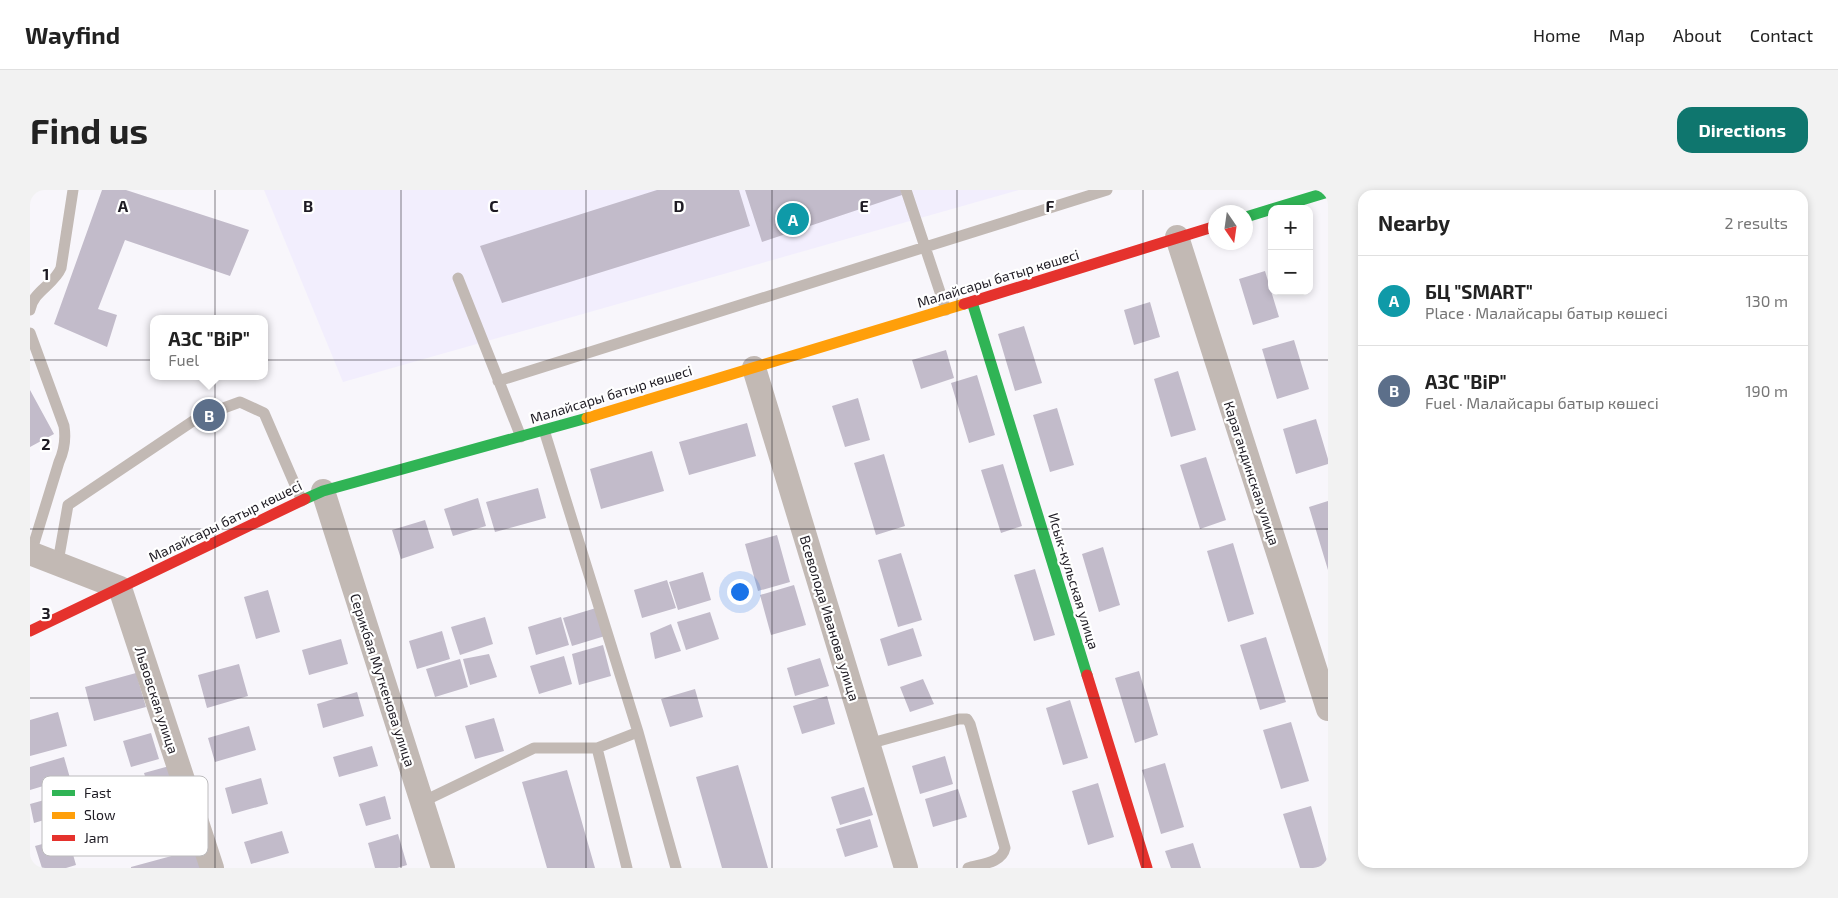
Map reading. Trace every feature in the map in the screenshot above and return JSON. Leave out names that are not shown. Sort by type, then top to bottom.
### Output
[{"type":"main road","points":[[1285,205],[1328,192]]},
{"type":"main road","points":[[1253,215],[1268,210]]},
{"type":"main road","name":"Малайсары батыр көшесі","points":[[30,631],[313,496],[754,368],[1208,228]]},
{"type":"main road","name":"Исык-кульская улица","points":[[972,302],[1147,868]]},
{"type":"street","name":"Карагандинская улица","points":[[1177,237],[1328,709]]},
{"type":"street","name":"Всеволода Иванова улица","points":[[754,368],[906,868]]},
{"type":"street","name":"Серикбая Муткенова улица","points":[[313,496],[422,802],[443,868]]},
{"type":"street","points":[[31,553],[58,562],[120,588]]},
{"type":"street","name":"Львовская улица","points":[[120,588],[182,776]]},
{"type":"street","name":"Львовская улица","points":[[208,856],[212,868]]},
{"type":"lane","points":[[906,190],[946,310]]},
{"type":"lane","points":[[498,381],[1107,190]]},
{"type":"lane","points":[[30,310],[36,296],[57,277],[61,268],[70,194]]},
{"type":"lane","points":[[458,278],[521,437]]},
{"type":"lane","points":[[30,333],[64,426],[66,440],[64,452],[59,462],[31,553]]},
{"type":"lane","points":[[58,562],[68,505],[199,417],[240,402],[264,413],[313,496]]},
{"type":"lane","points":[[544,430],[638,732],[676,868]]},
{"type":"lane","points":[[868,744],[959,719],[967,719],[1005,848],[1004,854],[1000,859],[968,868]]},
{"type":"lane","points":[[422,802],[534,748],[597,748],[638,732]]},
{"type":"lane","points":[[597,748],[627,868]]},
{"type":"shaded area","points":[[264,190],[1019,190],[343,382]]},
{"type":"building","points":[[102,190],[126,190],[249,230],[230,276],[125,240],[98,309],[117,315],[107,347],[54,324]]},
{"type":"building","points":[[657,190],[739,190],[750,226],[502,303],[480,246]]},
{"type":"building","points":[[745,190],[901,190],[902,195],[762,242]]},
{"type":"building","points":[[1265,271],[1268,281],[1268,295],[1272,295],[1279,317],[1253,325],[1239,279]]},
{"type":"building","points":[[1150,302],[1160,337],[1134,345],[1124,310]]},
{"type":"building","points":[[1024,326],[1042,383],[1015,391],[998,334]]},
{"type":"building","points":[[1294,340],[1309,389],[1277,399],[1262,349]]},
{"type":"building","points":[[946,350],[954,378],[921,389],[912,360]]},
{"type":"building","points":[[1178,371],[1196,430],[1171,437],[1154,379]]},
{"type":"building","points":[[977,375],[995,435],[969,443],[951,383]]},
{"type":"building","points":[[30,390],[54,434],[30,447]]},
{"type":"building","points":[[858,398],[870,440],[845,447],[832,406]]},
{"type":"building","points":[[1057,408],[1074,465],[1050,472],[1033,415]]},
{"type":"building","points":[[1316,419],[1328,464],[1296,474],[1283,429]]},
{"type":"building","points":[[747,423],[756,456],[689,475],[679,442]]},
{"type":"building","points":[[652,451],[664,491],[601,509],[590,469]]},
{"type":"building","points":[[884,454],[905,526],[876,535],[854,463]]},
{"type":"building","points":[[1206,457],[1226,520],[1200,529],[1180,465]]},
{"type":"building","points":[[1003,464],[1022,526],[1001,533],[981,470]]},
{"type":"building","points":[[538,488],[546,518],[495,532],[486,502]]},
{"type":"building","points":[[478,498],[486,526],[453,536],[444,509]]},
{"type":"building","points":[[1328,501],[1328,570],[1309,507]]},
{"type":"building","points":[[425,520],[434,548],[401,559],[392,530]]},
{"type":"building","points":[[777,535],[790,582],[758,591],[745,544]]},
{"type":"building","points":[[1233,543],[1254,614],[1228,622],[1207,551]]},
{"type":"building","points":[[1103,547],[1120,605],[1099,612],[1082,554]]},
{"type":"building","points":[[901,553],[922,620],[898,627],[878,560]]},
{"type":"building","points":[[1035,569],[1055,635],[1034,641],[1014,575]]},
{"type":"building","points":[[703,572],[711,600],[678,610],[669,582]]},
{"type":"building","points":[[667,580],[676,608],[642,618],[634,590]]},
{"type":"building","points":[[794,585],[806,625],[771,635],[760,595]]},
{"type":"building","points":[[268,590],[280,632],[256,639],[244,597]]},
{"type":"building","points":[[596,608],[605,636],[572,646],[563,618]]},
{"type":"building","points":[[710,612],[719,639],[686,650],[677,622]]},
{"type":"building","points":[[485,617],[493,644],[460,655],[451,627]]},
{"type":"building","points":[[561,617],[569,645],[536,655],[528,627]]},
{"type":"building","points":[[671,624],[681,651],[655,659],[650,633]]},
{"type":"building","points":[[913,628],[922,656],[888,666],[880,639]]},
{"type":"building","points":[[442,631],[450,659],[417,669],[409,641]]},
{"type":"building","points":[[1266,637],[1286,702],[1260,710],[1240,645]]},
{"type":"building","points":[[341,639],[348,664],[309,675],[302,650]]},
{"type":"building","points":[[603,645],[611,676],[579,685],[572,654]]},
{"type":"building","points":[[489,654],[497,677],[470,685],[463,659]]},
{"type":"building","points":[[564,656],[572,684],[539,694],[530,666]]},
{"type":"building","points":[[820,658],[829,686],[795,696],[787,668]]},
{"type":"building","points":[[460,659],[468,687],[435,697],[426,669]]},
{"type":"building","points":[[239,664],[248,696],[207,708],[198,675]]},
{"type":"building","points":[[1139,671],[1158,735],[1135,743],[1115,678]]},
{"type":"building","points":[[136,673],[146,707],[94,721],[85,687]]},
{"type":"building","points":[[923,679],[934,704],[910,712],[900,687]]},
{"type":"building","points":[[695,689],[703,717],[670,727],[661,699]]},
{"type":"building","points":[[357,692],[364,716],[323,728],[317,704]]},
{"type":"building","points":[[827,696],[835,724],[802,734],[793,706]]},
{"type":"building","points":[[1070,700],[1088,758],[1063,765],[1046,708]]},
{"type":"building","points":[[58,712],[67,746],[30,756],[30,720]]},
{"type":"building","points":[[494,718],[504,751],[475,759],[465,726]]},
{"type":"building","points":[[1291,722],[1309,781],[1281,789],[1263,730]]},
{"type":"building","points":[[249,726],[256,750],[215,762],[208,738]]},
{"type":"building","points":[[151,733],[159,759],[131,767],[123,741]]},
{"type":"building","points":[[372,746],[378,766],[339,777],[333,757]]},
{"type":"building","points":[[945,756],[953,784],[920,794],[912,766]]},
{"type":"building","points":[[64,757],[69,776],[42,776],[42,786],[30,790],[30,767]]},
{"type":"building","points":[[1165,763],[1184,827],[1161,834],[1142,770]]},
{"type":"building","points":[[173,765],[176,776],[145,776],[144,773]]},
{"type":"building","points":[[738,765],[768,868],[722,868],[696,777]]},
{"type":"building","points":[[567,770],[595,868],[547,868],[522,782]]},
{"type":"building","points":[[261,778],[268,804],[232,814],[225,788]]},
{"type":"building","points":[[1098,783],[1114,837],[1088,845],[1072,791]]},
{"type":"building","points":[[864,787],[873,815],[840,825],[831,797]]},
{"type":"building","points":[[958,789],[967,817],[933,827],[925,799]]},
{"type":"building","points":[[385,796],[391,819],[366,826],[359,804]]},
{"type":"building","points":[[42,801],[42,821],[34,823],[30,804]]},
{"type":"building","points":[[1311,806],[1328,868],[1300,868],[1283,814]]},
{"type":"building","points":[[870,819],[878,847],[845,857],[836,829]]},
{"type":"building","points":[[282,831],[289,853],[251,864],[244,842]]},
{"type":"building","points":[[398,834],[407,865],[397,868],[375,868],[368,843]]},
{"type":"building","points":[[1193,843],[1201,868],[1171,868],[1165,851]]},
{"type":"building","points":[[42,844],[42,856],[73,856],[76,865],[66,868],[42,868],[35,846]]},
{"type":"building","points":[[172,856],[203,856],[207,868],[131,868]]},
{"type":"traffic: fast","points":[[1285,205],[1328,192]]},
{"type":"traffic: fast","points":[[1253,215],[1268,210]]},
{"type":"traffic: fast","points":[[972,302],[1087,675]]},
{"type":"traffic: fast","points":[[305,499],[323,491],[587,418]]},
{"type":"traffic: slow","points":[[587,418],[964,304]]},
{"type":"traffic: jam","points":[[964,304],[1208,228]]},
{"type":"traffic: jam","points":[[30,631],[305,499]]},
{"type":"traffic: jam","points":[[1087,675],[1147,868]]},
{"type":"place","name":"БЦ \"SMART\"","points":[[793,219]]},
{"type":"place","name":"АЗС \"BiP\"","points":[[209,415]]}]
